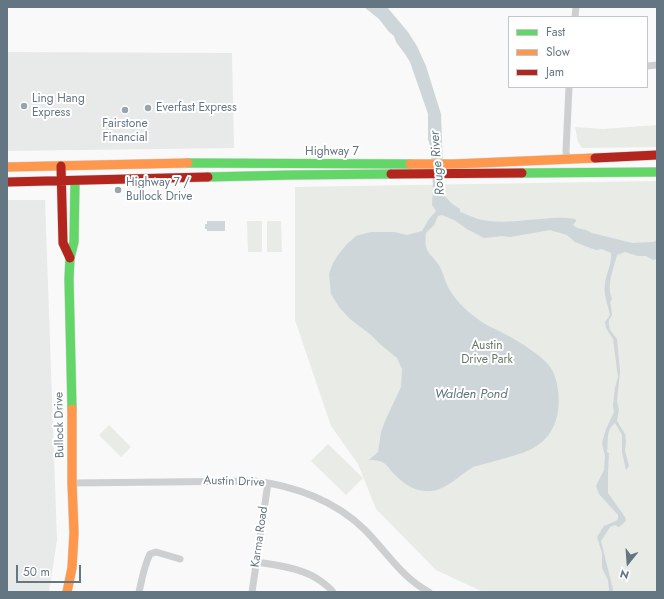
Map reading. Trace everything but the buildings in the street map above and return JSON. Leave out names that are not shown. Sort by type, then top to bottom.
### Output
[{"type":"main road","name":"Highway 7","points":[[7,167],[196,163],[454,164],[657,155]]},
{"type":"main road","name":"Bullock Drive","points":[[61,166],[63,243],[70,258]]},
{"type":"main road","name":"Highway 7","points":[[7,182],[272,176],[657,172]]},
{"type":"main road","name":"Bullock Drive","points":[[68,592],[73,550],[72,398],[69,279],[70,258],[74,242],[75,181]]},
{"type":"street","points":[[567,158],[569,88]]},
{"type":"street","name":"Austin Drive","points":[[72,483],[255,481],[297,490],[326,502],[345,514],[365,530],[405,574],[429,592]]},
{"type":"street","name":"Karma Road","points":[[252,592],[268,483]]},
{"type":"street","points":[[139,592],[144,568],[150,554],[156,552],[180,559]]},
{"type":"street","points":[[257,562],[299,570],[314,576],[333,592]]},
{"type":"shaded area","points":[[7,52],[232,53],[234,148],[7,151]]},
{"type":"shaded area","points":[[7,200],[45,200],[57,540],[49,592],[7,592]]},
{"type":"green space","points":[[657,125],[657,147],[582,148],[578,142],[575,127],[603,129]]},
{"type":"green space","name":"Austin Drive Park","points":[[657,181],[657,592],[484,592],[436,570],[376,509],[358,464],[331,426],[295,320],[295,187]]},
{"type":"green space","points":[[247,221],[262,221],[262,252],[248,252]]},
{"type":"green space","points":[[267,221],[281,221],[282,252],[267,252]]},
{"type":"green space","points":[[109,425],[131,447],[121,457],[99,435]]},
{"type":"green space","points":[[328,444],[363,478],[346,495],[311,461]]},
{"type":"water","name":"Walden Pond","points":[[364,7],[387,7],[408,32],[417,46],[426,66],[441,114],[444,195],[451,203],[460,209],[460,212],[478,219],[496,222],[569,218],[575,219],[576,221],[573,225],[577,228],[632,243],[653,242],[657,240],[657,259],[653,260],[646,256],[638,256],[625,252],[617,255],[610,282],[610,293],[612,298],[610,303],[612,315],[609,320],[609,325],[610,330],[617,339],[620,371],[617,401],[619,410],[617,421],[625,434],[625,451],[629,466],[626,470],[622,452],[622,435],[615,423],[610,429],[608,436],[608,493],[625,517],[626,521],[619,527],[615,525],[610,527],[601,541],[613,589],[612,592],[608,592],[608,580],[602,568],[602,553],[597,537],[604,526],[618,519],[618,515],[599,494],[596,486],[604,470],[605,456],[602,443],[606,429],[614,412],[613,405],[618,377],[613,339],[606,328],[605,322],[610,315],[605,296],[605,288],[611,261],[611,253],[602,249],[596,250],[585,246],[575,242],[567,235],[550,230],[510,237],[502,236],[484,238],[454,220],[442,215],[438,216],[434,225],[426,233],[425,240],[429,253],[440,267],[453,296],[475,317],[512,338],[545,361],[554,374],[557,382],[559,400],[556,418],[549,434],[534,448],[520,454],[473,467],[445,487],[432,491],[412,488],[394,474],[384,463],[369,460],[378,452],[381,432],[401,387],[402,369],[397,358],[350,319],[339,307],[331,294],[329,274],[338,255],[356,236],[371,232],[394,232],[407,235],[422,231],[436,211],[432,205],[433,189],[431,149],[428,139],[428,114],[410,62],[396,42],[394,36],[379,19]]},
{"type":"water","points":[[207,221],[225,221],[225,231],[207,231],[207,229],[205,229],[205,224],[207,224]]},
{"type":"traffic: fast","points":[[188,163],[410,164]]},
{"type":"traffic: fast","points":[[522,173],[657,172]]},
{"type":"traffic: fast","points":[[208,177],[391,174]]},
{"type":"traffic: fast","points":[[72,409],[69,279],[70,258],[74,242],[75,181]]},
{"type":"traffic: slow","points":[[410,164],[454,164],[595,158]]},
{"type":"traffic: slow","points":[[7,167],[188,163]]},
{"type":"traffic: slow","points":[[67,592],[72,568],[74,533],[72,409]]},
{"type":"traffic: jam","points":[[595,158],[657,155]]},
{"type":"traffic: jam","points":[[61,166],[63,243],[70,258]]},
{"type":"traffic: jam","points":[[391,174],[522,173]]},
{"type":"traffic: jam","points":[[7,182],[208,177]]},
{"type":"place","name":"Ling Hang Express","points":[[24,106]]},
{"type":"place","name":"Everfast Express","points":[[148,108]]},
{"type":"place","name":"Fairstone Financial","points":[[125,110]]},
{"type":"place","name":"Highway 7 / Bullock Drive","points":[[118,190]]},
{"type":"water label","name":"Rouge River","points":[[438,163]]}]
